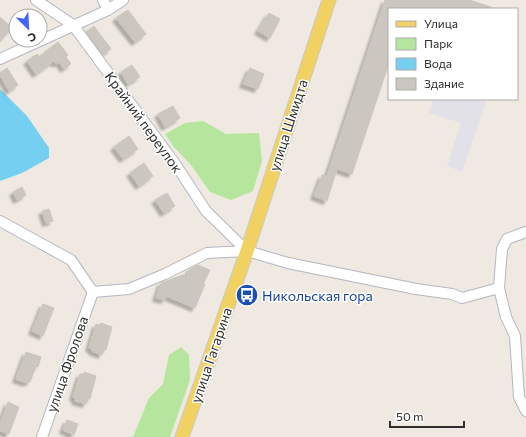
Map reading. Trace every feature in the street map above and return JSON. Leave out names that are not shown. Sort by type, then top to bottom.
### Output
[{"type":"main road","name":"улица Шмидта","points":[[247,251],[329,0]]},
{"type":"main road","name":"улица Гагарина","points":[[182,437],[247,251]]},
{"type":"street","name":"Крайний переулок","points":[[36,0],[73,25],[176,165],[206,211],[247,251]]},
{"type":"street","points":[[103,0],[108,10]]},
{"type":"street","points":[[0,59],[108,10],[123,0]]},
{"type":"street","points":[[0,221],[71,260],[93,292],[129,289],[165,274],[207,253],[247,251],[288,263],[416,289],[452,294],[462,298],[499,288]]},
{"type":"street","points":[[526,232],[508,239],[502,249],[499,288],[506,317],[515,336],[519,397],[526,411]]},
{"type":"street","name":"улица Фролова","points":[[42,437],[93,292]]},
{"type":"shaded area","points":[[434,100],[487,100],[462,172],[447,166],[461,123],[429,113]]},
{"type":"green space","points":[[203,121],[226,134],[259,133],[262,161],[253,191],[231,200],[210,192],[191,165],[174,147],[165,134],[185,123]]},
{"type":"green space","points":[[181,347],[189,355],[190,380],[170,437],[133,437],[149,398],[163,384],[169,355]]},
{"type":"water","points":[[0,89],[27,116],[49,148],[49,158],[22,173],[0,181]]},
{"type":"building","points":[[385,0],[469,0],[491,7],[388,8],[388,66],[352,174],[337,169],[327,201],[314,196],[322,175],[327,176]]},
{"type":"building","points":[[128,10],[146,34],[135,42],[116,18]]},
{"type":"building","points":[[269,13],[280,19],[270,38],[258,31]]},
{"type":"building","points":[[0,17],[8,24],[8,32],[0,41]]},
{"type":"building","points":[[94,26],[111,49],[103,55],[86,32]]},
{"type":"building","points":[[58,42],[68,55],[66,57],[71,64],[64,69],[59,62],[56,64],[54,61],[36,74],[27,61],[37,54],[39,57]]},
{"type":"building","points":[[132,65],[140,77],[128,84],[121,72]]},
{"type":"building","points":[[7,68],[18,85],[9,91],[0,75],[0,73]]},
{"type":"building","points":[[250,68],[264,74],[258,89],[243,84]]},
{"type":"building","points":[[173,106],[180,118],[165,127],[158,114]]},
{"type":"building","points":[[129,136],[138,149],[123,159],[114,147]]},
{"type":"building","points":[[144,163],[153,176],[139,186],[130,173]]},
{"type":"building","points":[[22,187],[26,195],[17,200],[13,192]]},
{"type":"building","points":[[167,193],[175,206],[164,213],[155,200]]},
{"type":"building","points":[[49,209],[53,221],[46,223],[42,211]]},
{"type":"building","points":[[198,265],[210,270],[203,284],[205,284],[195,308],[166,296],[165,300],[156,298],[161,283],[183,275],[186,277],[190,269]]},
{"type":"building","points":[[43,304],[54,308],[43,336],[32,331]]},
{"type":"building","points":[[101,323],[112,327],[106,350],[104,349],[102,355],[92,351],[92,349],[89,348],[96,324],[100,325]]},
{"type":"building","points":[[26,352],[41,357],[38,367],[36,366],[30,382],[27,381],[27,383],[16,379]]},
{"type":"building","points":[[84,372],[96,376],[90,399],[88,399],[86,404],[75,401],[76,399],[73,397],[80,374],[84,374]]},
{"type":"building","points":[[8,402],[19,407],[9,434],[0,431],[0,424]]},
{"type":"building","points":[[67,420],[78,424],[74,435],[63,430]]},
{"type":"place","name":"Никольская гора","points":[[247,295]]}]
